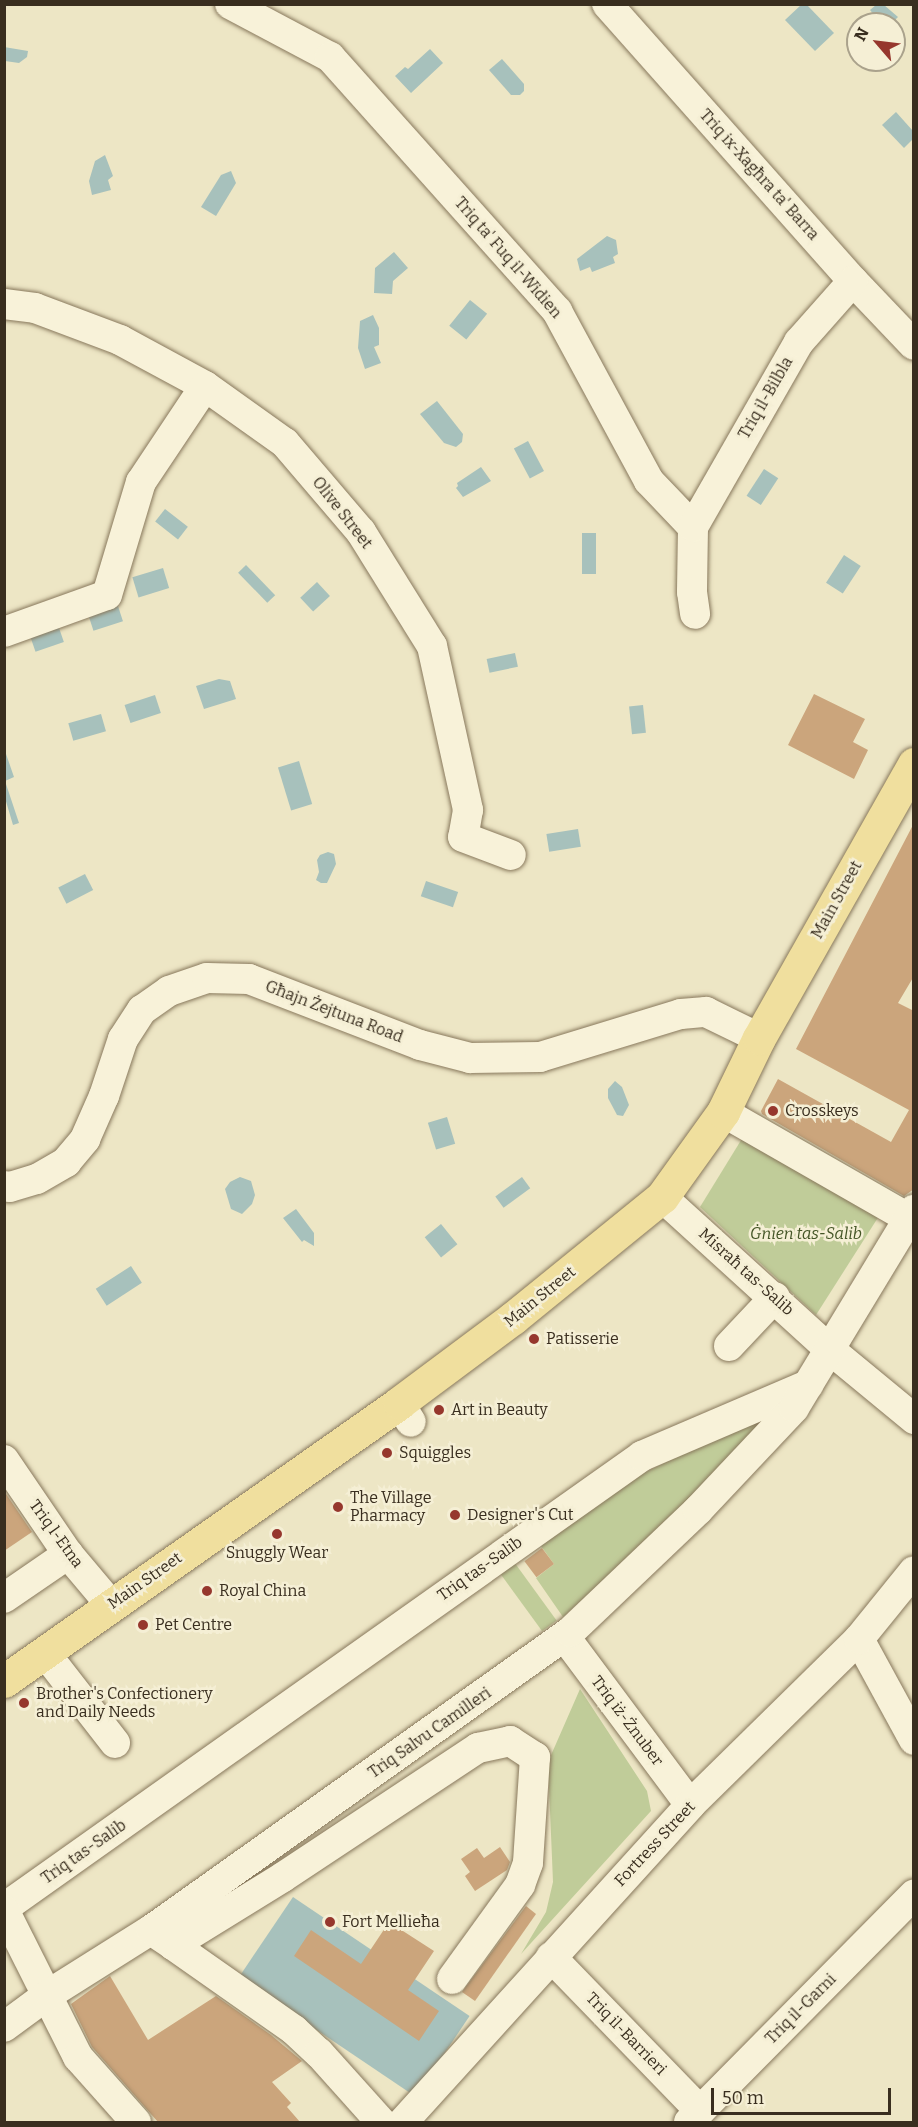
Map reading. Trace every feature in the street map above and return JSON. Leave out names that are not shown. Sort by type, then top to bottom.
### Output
[{"type":"main road","name":"Main Street","points":[[4,1681],[111,1605],[405,1412],[513,1318],[662,1197],[723,1112],[759,1038],[914,764]]},
{"type":"street","name":"Triq ta' Fuq il-Widien","points":[[230,4],[330,57],[557,311],[649,481],[693,527]]},
{"type":"street","name":"Triq ix-Xagħra ta' Barra","points":[[607,4],[853,280],[914,345]]},
{"type":"street","name":"Triq il-Bilbla","points":[[693,527],[799,342],[853,280]]},
{"type":"street","name":"Olive Street","points":[[4,304],[35,308],[120,340],[205,386],[285,443],[361,532],[432,645],[468,810],[464,837],[511,855]]},
{"type":"street","points":[[4,632],[107,595],[141,482],[205,386]]},
{"type":"street","points":[[693,527],[692,592],[695,614]]},
{"type":"street","name":"Għajn Żejtuna Road","points":[[4,1186],[37,1179],[66,1162],[86,1139],[104,1096],[123,1039],[142,1010],[169,991],[207,978],[249,979],[420,1045],[470,1058],[540,1058],[681,1014],[706,1012],[759,1038]]},
{"type":"street","points":[[723,1112],[911,1214],[808,1384]]},
{"type":"street","name":"Misraħ tas-Salib","points":[[662,1197],[775,1297],[828,1348],[914,1419]]},
{"type":"street","points":[[729,1346],[775,1297]]},
{"type":"street","name":"Triq Salvu Camilleri","points":[[4,2027],[46,1996],[162,1938],[564,1637],[698,1510],[794,1408],[808,1384]]},
{"type":"street","name":"Triq tas-Salib","points":[[4,1909],[642,1456],[808,1384]]},
{"type":"street","name":"Triq l-Etna","points":[[4,1460],[68,1554],[111,1605]]},
{"type":"street","points":[[4,1598],[68,1554]]},
{"type":"street","name":"Fortress Street","points":[[403,2122],[690,1805],[859,1639],[914,1571]]},
{"type":"street","name":"Triq iż-Żnuber","points":[[564,1637],[690,1805]]},
{"type":"street","points":[[859,1639],[914,1740]]},
{"type":"street","points":[[45,1653],[115,1743]]},
{"type":"street","points":[[381,2122],[294,2030],[162,1938],[284,1877],[478,1748],[510,1741],[535,1757],[528,1863],[520,1885],[452,1980]]},
{"type":"street","name":"Triq il-Garni","points":[[695,2117],[914,1895]]},
{"type":"street","points":[[4,1909],[78,2056],[136,2122]]},
{"type":"street","name":"Triq il-Barrieri","points":[[551,1957],[695,2117]]},
{"type":"green space","name":"Ġnien tas-Salib","points":[[743,1137],[879,1216],[816,1315],[700,1207]]},
{"type":"green space","points":[[782,1406],[632,1555],[563,1617],[536,1578],[554,1564],[538,1542],[629,1480]]},
{"type":"green space","points":[[509,1555],[557,1621],[542,1631],[494,1566]]},
{"type":"green space","points":[[580,1689],[647,1791],[651,1811],[521,1954],[546,1912],[553,1882],[548,1762]]},
{"type":"water","points":[[802,4],[807,5],[834,33],[815,51],[785,20]]},
{"type":"water","points":[[876,5],[884,5],[892,12],[872,12],[870,10]]},
{"type":"water","points":[[4,47],[28,51],[27,57],[19,63],[5,61]]},
{"type":"water","points":[[430,49],[443,63],[411,93],[395,76],[405,67],[408,69]]},
{"type":"water","points":[[502,59],[524,84],[524,91],[520,95],[511,95],[489,70]]},
{"type":"water","points":[[896,112],[913,131],[913,139],[904,148],[882,125]]},
{"type":"water","points":[[105,155],[113,176],[108,180],[111,190],[92,195],[89,181],[95,161]]},
{"type":"water","points":[[231,171],[236,183],[216,216],[201,207],[221,175]]},
{"type":"water","points":[[607,236],[616,240],[618,254],[613,257],[615,263],[592,272],[590,267],[580,271],[577,259]]},
{"type":"water","points":[[394,252],[408,268],[393,281],[392,294],[374,293],[375,268]]},
{"type":"water","points":[[470,300],[487,314],[466,339],[449,326]]},
{"type":"water","points":[[373,315],[379,328],[379,345],[374,347],[381,363],[365,369],[358,348],[360,321]]},
{"type":"water","points":[[437,401],[463,434],[462,442],[456,447],[444,443],[420,414]]},
{"type":"water","points":[[528,441],[544,471],[530,479],[514,449]]},
{"type":"water","points":[[481,467],[491,481],[463,497],[456,488],[457,483]]},
{"type":"water","points":[[764,469],[778,478],[761,505],[747,496]]},
{"type":"water","points":[[165,509],[188,527],[178,539],[155,522]]},
{"type":"water","points":[[582,533],[596,533],[596,574],[582,574]]},
{"type":"water","points":[[844,555],[861,566],[843,594],[826,583]]},
{"type":"water","points":[[246,565],[275,595],[267,603],[238,573]]},
{"type":"water","points":[[163,568],[169,588],[139,597],[132,577]]},
{"type":"water","points":[[317,582],[330,596],[313,612],[300,598]]},
{"type":"water","points":[[118,606],[123,621],[93,631],[89,616]]},
{"type":"water","points":[[58,625],[64,642],[35,652],[30,635]]},
{"type":"water","points":[[515,653],[518,667],[490,673],[487,659]]},
{"type":"water","points":[[219,679],[230,681],[236,699],[204,709],[196,686]]},
{"type":"water","points":[[155,695],[161,713],[130,723],[125,705]]},
{"type":"water","points":[[643,705],[646,733],[632,734],[629,706]]},
{"type":"water","points":[[101,714],[106,731],[73,741],[68,723]]},
{"type":"water","points":[[5,751],[14,777],[5,781]]},
{"type":"water","points":[[299,761],[312,804],[291,810],[278,767]]},
{"type":"water","points":[[5,781],[19,823],[13,825],[5,798]]},
{"type":"water","points":[[578,829],[581,847],[549,852],[546,834]]},
{"type":"water","points":[[328,852],[334,854],[336,864],[327,883],[321,883],[316,880],[319,872],[317,860],[320,855]]},
{"type":"water","points":[[85,874],[93,890],[66,904],[58,888]]},
{"type":"water","points":[[426,881],[458,892],[453,907],[421,896]]},
{"type":"water","points":[[615,1081],[622,1087],[629,1105],[623,1116],[617,1115],[608,1098],[608,1089]]},
{"type":"water","points":[[447,1117],[455,1144],[436,1150],[428,1123]]},
{"type":"water","points":[[240,1177],[251,1181],[255,1195],[252,1204],[242,1214],[231,1209],[225,1189],[230,1182]]},
{"type":"water","points":[[522,1177],[530,1188],[504,1208],[495,1196]]},
{"type":"water","points":[[296,1209],[314,1233],[314,1246],[304,1240],[302,1242],[283,1218]]},
{"type":"water","points":[[441,1224],[457,1244],[441,1257],[425,1237]]},
{"type":"water","points":[[131,1266],[142,1283],[107,1306],[96,1289]]},
{"type":"water","points":[[293,1897],[470,2016],[415,2097],[239,1977]]},
{"type":"building","points":[[814,694],[865,719],[853,742],[868,750],[854,779],[788,745]]},
{"type":"building","points":[[914,823],[914,976],[898,1003],[914,1011],[914,1189],[904,1196],[762,1114],[761,1111],[778,1079],[891,1142],[909,1110],[796,1049]]},
{"type":"building","points":[[4,1491],[32,1532],[4,1551]]},
{"type":"building","points":[[542,1548],[554,1564],[536,1577],[524,1561]]},
{"type":"building","points":[[500,1847],[510,1862],[507,1870],[475,1891],[465,1876],[470,1872],[461,1859],[477,1848],[484,1858]]},
{"type":"building","points":[[526,1906],[536,1914],[475,2001],[462,1992]]},
{"type":"building","points":[[389,1922],[434,1951],[408,1990],[439,2011],[419,2041],[294,1956],[311,1930],[361,1964]]},
{"type":"building","points":[[110,1976],[148,2040],[216,1996],[271,2035],[302,2061],[272,2082],[291,2103],[287,2107],[300,2122],[158,2122],[92,2047],[71,2004]]},
{"type":"place","name":"Crosskeys","points":[[773,1111]]},
{"type":"place","name":"Patisserie","points":[[534,1339]]},
{"type":"place","name":"Art in Beauty","points":[[439,1410]]},
{"type":"place","name":"Squiggles","points":[[387,1453]]},
{"type":"place","name":"The Village Pharmacy","points":[[338,1507]]},
{"type":"place","name":"Designer's Cut","points":[[455,1515]]},
{"type":"place","name":"Snuggly Wear","points":[[277,1534]]},
{"type":"place","name":"Royal China","points":[[207,1591]]},
{"type":"place","name":"Pet Centre","points":[[143,1625]]},
{"type":"place","name":"Brother's Confectionery and Daily Needs","points":[[24,1703]]},
{"type":"place","name":"Fort Mellieħa","points":[[330,1922]]}]
